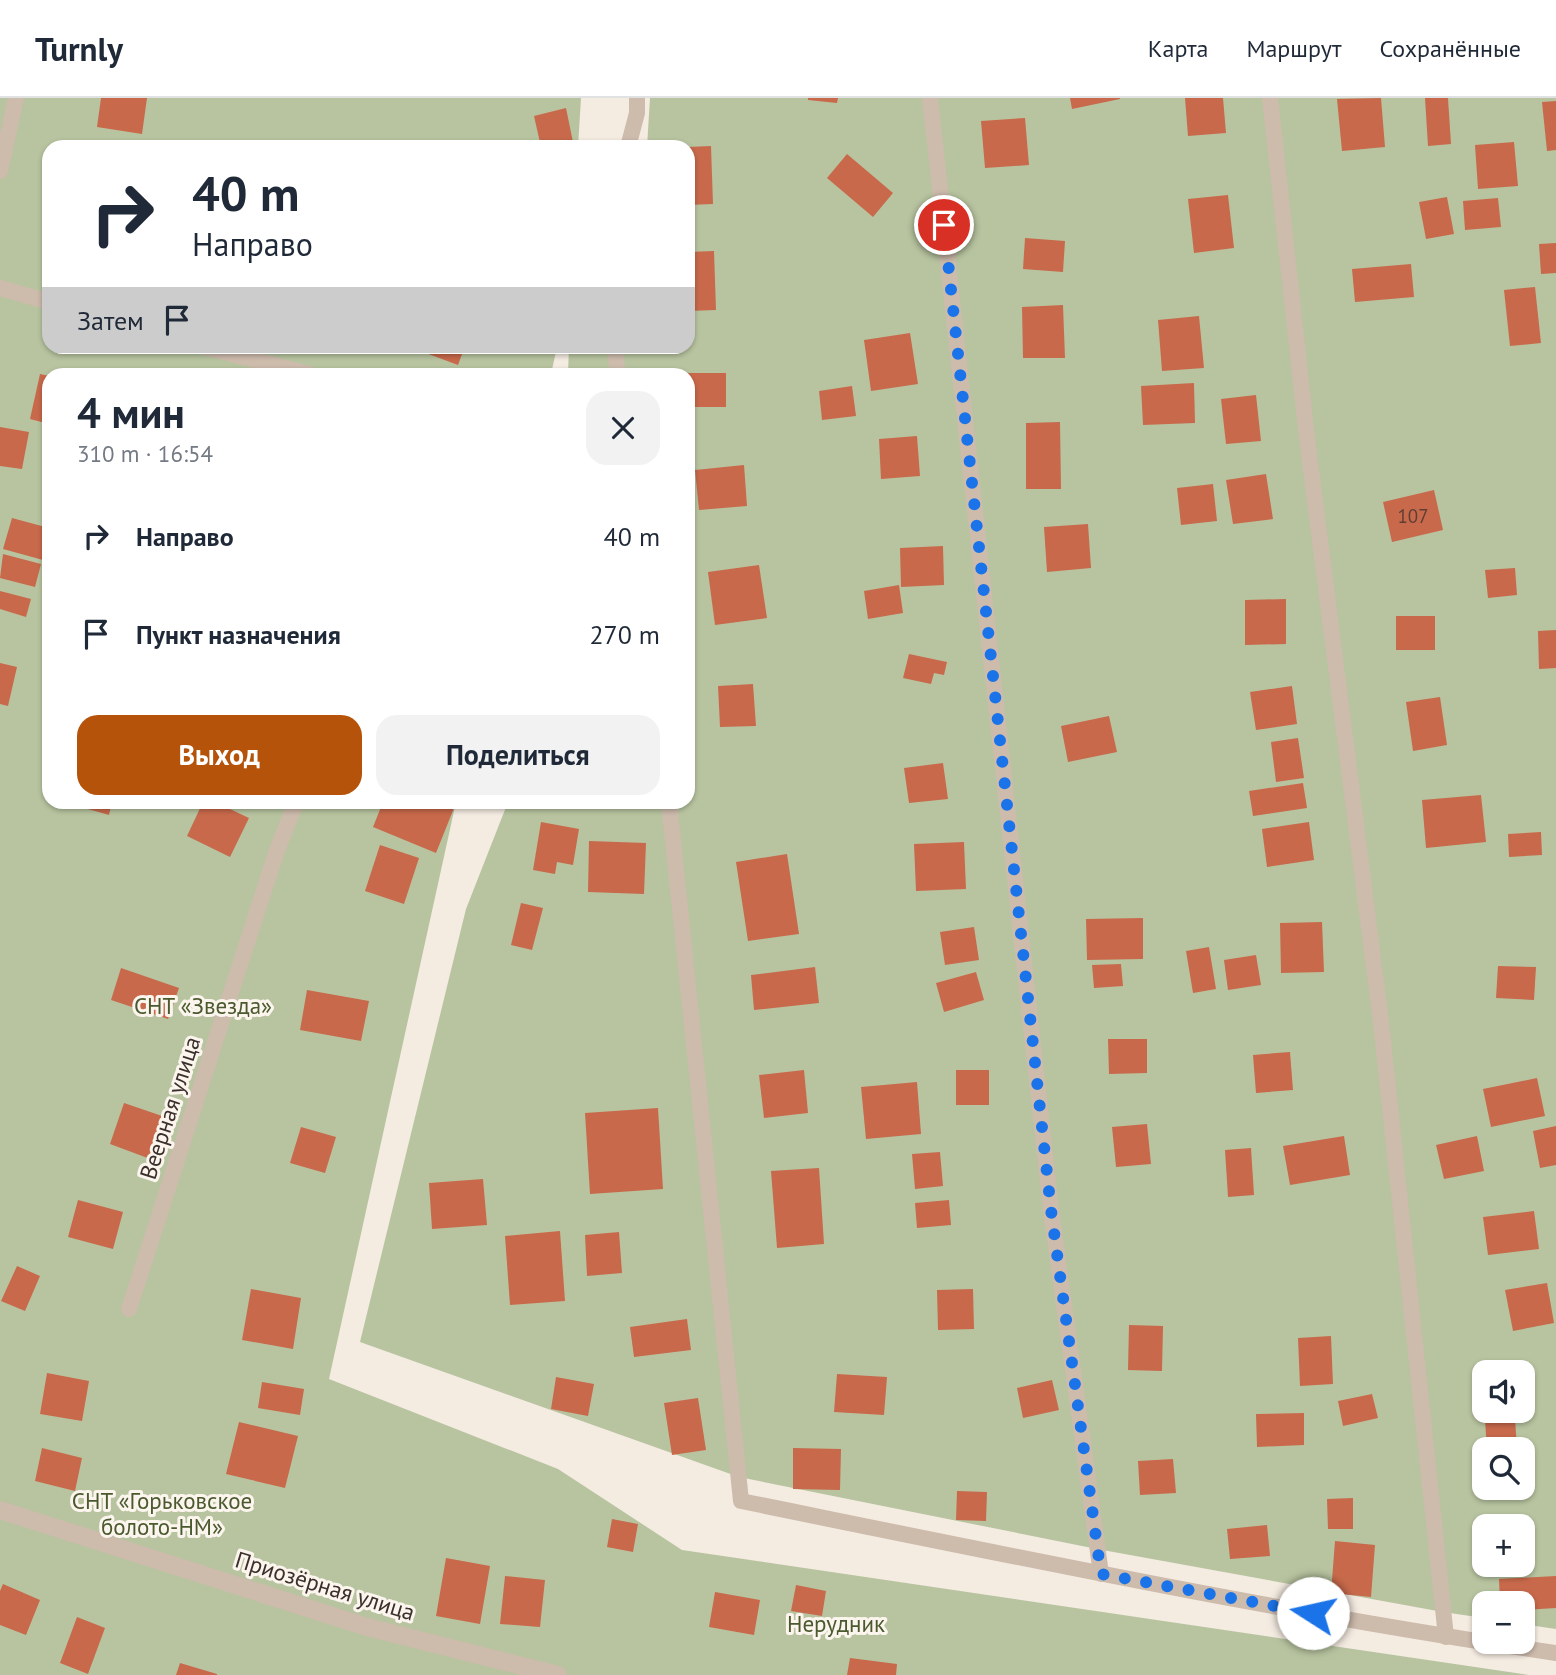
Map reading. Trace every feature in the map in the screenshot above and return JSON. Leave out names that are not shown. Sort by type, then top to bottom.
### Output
[{"type":"street","name":"Приозёрная улица","points":[[0,1510],[367,1627],[558,1675]]},
{"type":"lane","points":[[0,171],[16,98]]},
{"type":"lane","points":[[630,140],[637,113],[637,98]]},
{"type":"lane","points":[[930,98],[1051,1210],[1101,1574]]},
{"type":"lane","points":[[1270,98],[1307,438],[1381,1021],[1446,1637]]},
{"type":"lane","points":[[0,288],[42,300]]},
{"type":"lane","points":[[232,354],[286,368]]},
{"type":"lane","name":"Веерная улица","points":[[129,1309],[275,853],[293,809]]},
{"type":"lane","points":[[670,809],[741,1501],[1101,1574],[1446,1637],[1556,1653]]},
{"type":"green space","points":[[0,98],[581,98],[578,140],[42,140],[42,354],[555,354],[552,368],[42,368],[42,809],[454,809],[329,1379],[558,1469],[682,1550],[1529,1675],[0,1675]]},
{"type":"green space","points":[[650,98],[1556,98],[1556,1629],[1535,1626],[1535,1591],[1472,1591],[1472,1616],[1097,1549],[739,1477],[360,1342],[466,909],[505,809],[695,809],[695,368],[568,368],[569,354],[695,354],[695,140],[647,140]]},
{"type":"building","points":[[101,98],[147,98],[142,134],[97,127]]},
{"type":"building","points":[[808,98],[838,98],[837,103]]},
{"type":"building","points":[[1070,98],[1120,98],[1120,99],[1072,109]]},
{"type":"building","points":[[1185,98],[1223,98],[1226,133],[1188,136]]},
{"type":"building","points":[[1381,98],[1385,147],[1342,151],[1337,99]]},
{"type":"building","points":[[1425,98],[1448,98],[1451,144],[1428,146]]},
{"type":"building","points":[[1556,101],[1556,150],[1547,151],[1542,102]]},
{"type":"building","points":[[566,108],[573,140],[539,140],[534,116]]},
{"type":"building","points":[[1025,118],[1029,165],[985,168],[981,121]]},
{"type":"building","points":[[1514,142],[1518,186],[1478,189],[1475,145]]},
{"type":"building","points":[[711,146],[713,204],[695,205],[695,147]]},
{"type":"building","points":[[847,154],[893,193],[873,217],[827,178]]},
{"type":"building","points":[[1228,195],[1234,248],[1194,253],[1188,199]]},
{"type":"building","points":[[1447,197],[1454,234],[1426,239],[1419,202]]},
{"type":"building","points":[[1498,198],[1501,227],[1465,230],[1463,201]]},
{"type":"building","points":[[1025,238],[1065,241],[1063,272],[1023,269]]},
{"type":"building","points":[[1556,243],[1556,273],[1541,274],[1539,244]]},
{"type":"building","points":[[714,251],[716,310],[695,311],[695,252]]},
{"type":"building","points":[[1411,264],[1414,297],[1355,302],[1352,269]]},
{"type":"building","points":[[1535,287],[1541,343],[1510,346],[1504,290]]},
{"type":"building","points":[[1063,305],[1065,358],[1023,358],[1022,307]]},
{"type":"building","points":[[1199,316],[1204,368],[1162,371],[1158,320]]},
{"type":"building","points":[[910,333],[918,384],[871,391],[864,340]]},
{"type":"building","points":[[428,354],[462,354],[458,365]]},
{"type":"building","points":[[695,373],[726,373],[726,407],[695,407]]},
{"type":"building","points":[[40,374],[42,374],[42,422],[30,419]]},
{"type":"building","points":[[1194,383],[1195,423],[1143,425],[1141,386]]},
{"type":"building","points":[[852,386],[856,416],[822,420],[819,391]]},
{"type":"building","points":[[1256,395],[1261,441],[1226,444],[1221,399]]},
{"type":"building","points":[[1060,422],[1061,489],[1026,489],[1026,423]]},
{"type":"building","points":[[0,427],[29,432],[22,469],[0,466]]},
{"type":"building","points":[[917,436],[920,476],[881,479],[879,439]]},
{"type":"building","points":[[744,465],[747,506],[699,510],[695,470]]},
{"type":"building","points":[[1266,474],[1273,519],[1233,524],[1226,480]]},
{"type":"building","points":[[1213,484],[1217,521],[1181,525],[1177,488]]},
{"type":"building","points":[[1434,490],[1443,530],[1392,542],[1383,502]]},
{"type":"building","points":[[12,518],[42,526],[42,560],[3,549]]},
{"type":"building","points":[[1088,524],[1091,568],[1047,572],[1044,527]]},
{"type":"building","points":[[943,546],[944,585],[901,587],[900,548]]},
{"type":"building","points":[[3,554],[41,564],[35,587],[0,578]]},
{"type":"building","points":[[759,565],[767,618],[715,625],[708,572]]},
{"type":"building","points":[[1515,568],[1517,595],[1488,598],[1485,570]]},
{"type":"building","points":[[899,585],[903,613],[868,619],[864,591]]},
{"type":"building","points":[[0,591],[31,599],[26,617],[0,609]]},
{"type":"building","points":[[1286,599],[1286,644],[1245,645],[1245,600]]},
{"type":"building","points":[[1396,616],[1435,616],[1435,650],[1396,650]]},
{"type":"building","points":[[1556,630],[1556,668],[1539,669],[1538,631]]},
{"type":"building","points":[[909,654],[947,662],[944,675],[934,673],[931,684],[903,678]]},
{"type":"building","points":[[0,663],[17,667],[8,706],[0,704]]},
{"type":"building","points":[[753,684],[756,726],[720,727],[718,686]]},
{"type":"building","points":[[1292,686],[1297,724],[1256,730],[1250,692]]},
{"type":"building","points":[[1440,697],[1447,745],[1413,751],[1406,702]]},
{"type":"building","points":[[1109,716],[1117,752],[1068,762],[1061,726]]},
{"type":"building","points":[[1298,738],[1304,778],[1276,782],[1271,742]]},
{"type":"building","points":[[943,763],[948,799],[909,803],[904,768]]},
{"type":"building","points":[[1303,783],[1307,808],[1253,816],[1249,791]]},
{"type":"building","points":[[1481,795],[1486,842],[1426,848],[1422,800]]},
{"type":"building","points":[[88,809],[110,809],[109,815]]},
{"type":"building","points":[[200,809],[230,809],[249,818],[230,857],[187,836]]},
{"type":"building","points":[[380,809],[454,809],[436,853],[373,827]]},
{"type":"building","points":[[541,822],[579,829],[573,865],[557,862],[555,874],[533,870]]},
{"type":"building","points":[[1309,822],[1314,860],[1267,867],[1262,829]]},
{"type":"building","points":[[1541,832],[1542,855],[1509,857],[1508,834]]},
{"type":"building","points":[[589,841],[646,843],[644,894],[588,892]]},
{"type":"building","points":[[964,842],[966,889],[916,891],[914,844]]},
{"type":"building","points":[[380,845],[419,858],[404,904],[365,891]]},
{"type":"building","points":[[787,854],[799,934],[748,941],[736,862]]},
{"type":"building","points":[[521,903],[543,908],[532,950],[511,945]]},
{"type":"building","points":[[1143,918],[1143,959],[1087,960],[1086,919]]},
{"type":"building","points":[[1322,922],[1324,972],[1281,973],[1280,923]]},
{"type":"building","points":[[974,927],[979,960],[945,965],[940,932]]},
{"type":"building","points":[[1209,947],[1216,989],[1193,993],[1186,951]]},
{"type":"building","points":[[1256,955],[1261,985],[1228,990],[1224,960]]},
{"type":"building","points":[[1121,964],[1123,986],[1094,988],[1092,965]]},
{"type":"building","points":[[1498,966],[1536,967],[1534,1000],[1496,998]]},
{"type":"building","points":[[815,967],[819,1003],[754,1010],[751,975]]},
{"type":"building","points":[[121,968],[179,988],[168,1019],[111,1000]]},
{"type":"building","points":[[976,972],[984,1000],[944,1012],[936,983]]},
{"type":"building","points":[[307,990],[369,1001],[361,1041],[300,1030]]},
{"type":"building","points":[[1108,1039],[1147,1039],[1147,1073],[1109,1074]]},
{"type":"building","points":[[1290,1052],[1293,1090],[1256,1093],[1253,1055]]},
{"type":"building","points":[[804,1070],[808,1113],[764,1118],[759,1075]]},
{"type":"building","points":[[956,1070],[989,1070],[989,1105],[956,1105]]},
{"type":"building","points":[[1537,1078],[1545,1116],[1491,1127],[1483,1089]]},
{"type":"building","points":[[917,1082],[921,1134],[866,1139],[861,1087]]},
{"type":"building","points":[[124,1103],[168,1118],[153,1160],[110,1144]]},
{"type":"building","points":[[658,1108],[663,1189],[590,1194],[585,1113]]},
{"type":"building","points":[[1147,1124],[1151,1164],[1116,1167],[1112,1127]]},
{"type":"building","points":[[1556,1126],[1556,1165],[1540,1168],[1533,1131]]},
{"type":"building","points":[[301,1127],[336,1137],[325,1173],[290,1163]]},
{"type":"building","points":[[1344,1136],[1350,1175],[1290,1185],[1283,1146]]},
{"type":"building","points":[[1477,1136],[1484,1171],[1444,1179],[1436,1145]]},
{"type":"building","points":[[1251,1148],[1254,1195],[1228,1197],[1225,1150]]},
{"type":"building","points":[[940,1152],[943,1186],[915,1189],[912,1154]]},
{"type":"building","points":[[819,1168],[824,1244],[777,1248],[771,1171]]},
{"type":"building","points":[[483,1179],[487,1225],[432,1229],[429,1183]]},
{"type":"building","points":[[78,1200],[123,1212],[113,1249],[68,1237]]},
{"type":"building","points":[[949,1200],[951,1225],[917,1228],[915,1203]]},
{"type":"building","points":[[1534,1211],[1539,1249],[1488,1255],[1483,1217]]},
{"type":"building","points":[[560,1231],[565,1301],[510,1305],[505,1236]]},
{"type":"building","points":[[619,1232],[622,1273],[587,1276],[585,1235]]},
{"type":"building","points":[[17,1266],[40,1276],[25,1311],[1,1301]]},
{"type":"building","points":[[1547,1283],[1554,1323],[1513,1331],[1505,1290]]},
{"type":"building","points":[[251,1289],[301,1298],[293,1349],[242,1340]]},
{"type":"building","points":[[973,1289],[974,1329],[938,1330],[937,1290]]},
{"type":"building","points":[[687,1319],[691,1350],[634,1357],[630,1327]]},
{"type":"building","points":[[1129,1325],[1163,1326],[1162,1371],[1128,1370]]},
{"type":"building","points":[[1331,1336],[1333,1384],[1300,1386],[1298,1338]]},
{"type":"building","points":[[47,1373],[89,1381],[82,1421],[40,1414]]},
{"type":"building","points":[[837,1374],[887,1377],[884,1415],[834,1412]]},
{"type":"building","points":[[556,1377],[594,1384],[588,1416],[551,1409]]},
{"type":"building","points":[[1052,1380],[1059,1410],[1023,1418],[1017,1388]]},
{"type":"building","points":[[262,1382],[304,1389],[300,1415],[258,1408]]},
{"type":"building","points":[[1372,1394],[1378,1418],[1343,1426],[1338,1401]]},
{"type":"building","points":[[698,1398],[706,1450],[672,1455],[664,1403]]},
{"type":"building","points":[[1304,1413],[1304,1445],[1257,1447],[1256,1414]]},
{"type":"building","points":[[239,1422],[298,1436],[285,1488],[226,1474]]},
{"type":"building","points":[[1485,1423],[1515,1423],[1516,1437],[1486,1437]]},
{"type":"building","points":[[42,1448],[82,1458],[75,1491],[35,1481]]},
{"type":"building","points":[[793,1448],[841,1449],[840,1490],[793,1489]]},
{"type":"building","points":[[1173,1459],[1176,1493],[1140,1495],[1138,1461]]},
{"type":"building","points":[[957,1491],[987,1492],[986,1521],[956,1520]]},
{"type":"building","points":[[1353,1498],[1353,1529],[1328,1529],[1327,1499]]},
{"type":"building","points":[[612,1519],[638,1524],[633,1552],[607,1547]]},
{"type":"building","points":[[1267,1525],[1270,1556],[1230,1559],[1227,1529]]},
{"type":"building","points":[[1335,1541],[1375,1545],[1371,1597],[1331,1593]]},
{"type":"building","points":[[446,1558],[490,1566],[480,1624],[436,1616]]},
{"type":"building","points":[[505,1576],[545,1580],[540,1627],[500,1624]]},
{"type":"building","points":[[1556,1576],[1556,1608],[1535,1609],[1535,1591],[1500,1591],[1499,1579]]},
{"type":"building","points":[[3,1584],[40,1600],[26,1635],[0,1625],[0,1591]]},
{"type":"building","points":[[796,1585],[826,1591],[822,1616],[791,1611]]},
{"type":"building","points":[[715,1592],[760,1600],[754,1635],[709,1627]]},
{"type":"building","points":[[77,1617],[105,1628],[88,1674],[60,1663]]},
{"type":"building","points":[[850,1658],[897,1664],[896,1675],[847,1675]]},
{"type":"building","points":[[180,1663],[217,1674],[217,1675],[176,1675]]},
{"type":"route","points":[[944,225],[1051,1210],[1101,1574],[1313,1613]]},
{"type":"park label","name":"СНТ «Звезда»","points":[[203,1006]]},
{"type":"park label","name":"СНТ «Горьковское болото-НМ»","points":[[162,1514]]},
{"type":"park label","name":"Нерудник","points":[[836,1624]]}]
